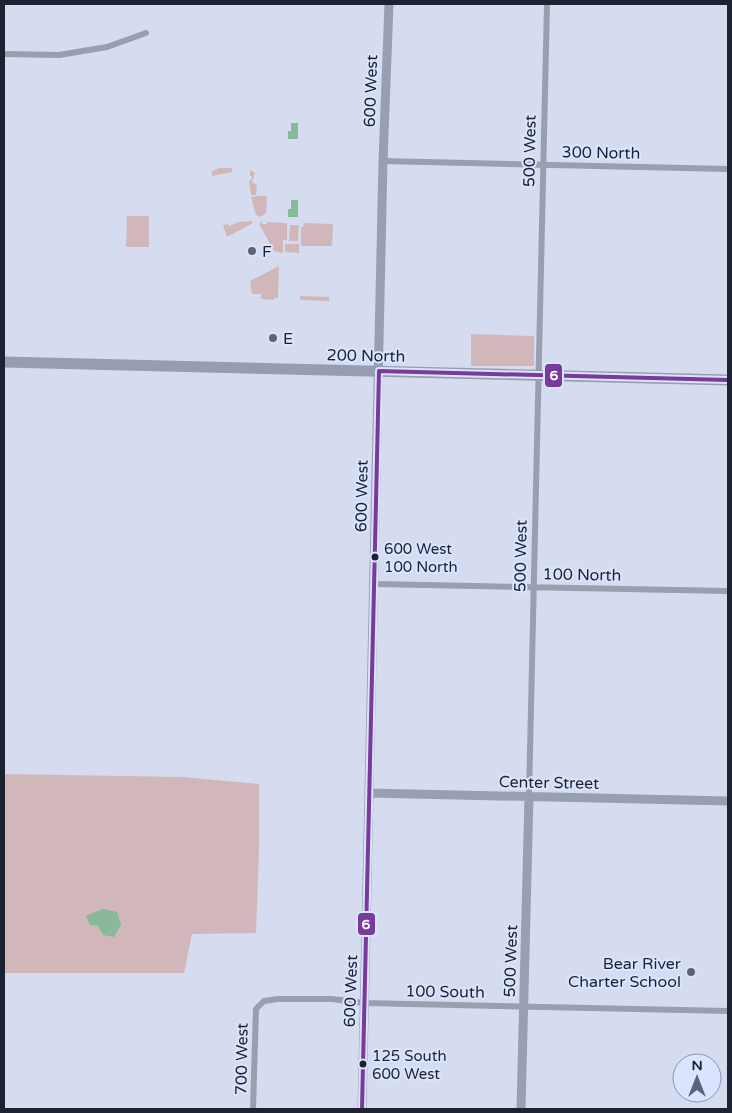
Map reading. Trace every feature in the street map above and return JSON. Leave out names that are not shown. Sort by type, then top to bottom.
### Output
[{"type":"highway","name":"200 North","points":[[4,362],[728,380]]},
{"type":"street","name":"600 West","points":[[362,1109],[388,4]]},
{"type":"street","name":"500 West","points":[[521,1109],[547,4]]},
{"type":"street","points":[[4,54],[59,55],[107,47],[146,33]]},
{"type":"street","name":"300 North","points":[[383,161],[728,169]]},
{"type":"street","name":"100 North","points":[[375,584],[728,591]]},
{"type":"street","name":"Center Street","points":[[370,793],[728,801]]},
{"type":"street","name":"100 South","points":[[256,1009],[264,1001],[278,999],[332,999],[364,1003],[728,1011]]},
{"type":"street","name":"700 West","points":[[253,1109],[256,1009]]},
{"type":"shaded area","points":[[291,123],[298,123],[298,139],[288,139]]},
{"type":"shaded area","points":[[219,168],[232,168],[232,172],[212,176],[212,171]]},
{"type":"shaded area","points":[[250,170],[255,173],[252,182],[257,185],[256,195],[251,195],[249,181],[252,176],[250,176]]},
{"type":"shaded area","points":[[267,196],[266,213],[260,217],[256,215],[251,197]]},
{"type":"shaded area","points":[[291,200],[298,200],[298,217],[288,217],[288,209],[291,209]]},
{"type":"shaded area","points":[[127,216],[149,216],[149,247],[126,247]]},
{"type":"shaded area","points":[[251,221],[253,223],[227,237],[223,225],[228,224],[229,226],[239,222]]},
{"type":"shaded area","points":[[262,221],[262,224],[267,224],[267,222],[287,223],[287,240],[283,240],[283,253],[274,251],[259,224]]},
{"type":"shaded area","points":[[304,223],[333,224],[332,246],[301,246],[301,227],[303,227]]},
{"type":"shaded area","points":[[290,225],[299,225],[298,241],[289,241]]},
{"type":"shaded area","points":[[285,244],[299,244],[299,253],[285,252]]},
{"type":"shaded area","points":[[279,266],[278,298],[274,298],[274,300],[261,299],[261,294],[252,294],[250,281]]},
{"type":"shaded area","points":[[300,296],[329,297],[329,301],[300,300]]},
{"type":"shaded area","points":[[471,334],[534,336],[534,366],[471,366]]},
{"type":"shaded area","points":[[4,774],[183,777],[259,784],[256,933],[192,934],[184,973],[4,973]]},
{"type":"shaded area","points":[[103,909],[117,912],[121,925],[114,937],[103,935],[98,926],[90,925],[86,916]]},
{"type":"transit line","name":"6","points":[[379,371],[728,380]]},
{"type":"transit line","name":"6","points":[[362,1109],[379,371]]},
{"type":"place","name":"F","points":[[252,251]]},
{"type":"place","name":"E","points":[[273,338]]},
{"type":"place","name":"600 West 100 North","points":[[375,557]]},
{"type":"place","name":"Bear River Charter School","points":[[691,972]]},
{"type":"place","name":"125 South 600 West","points":[[363,1064]]}]
